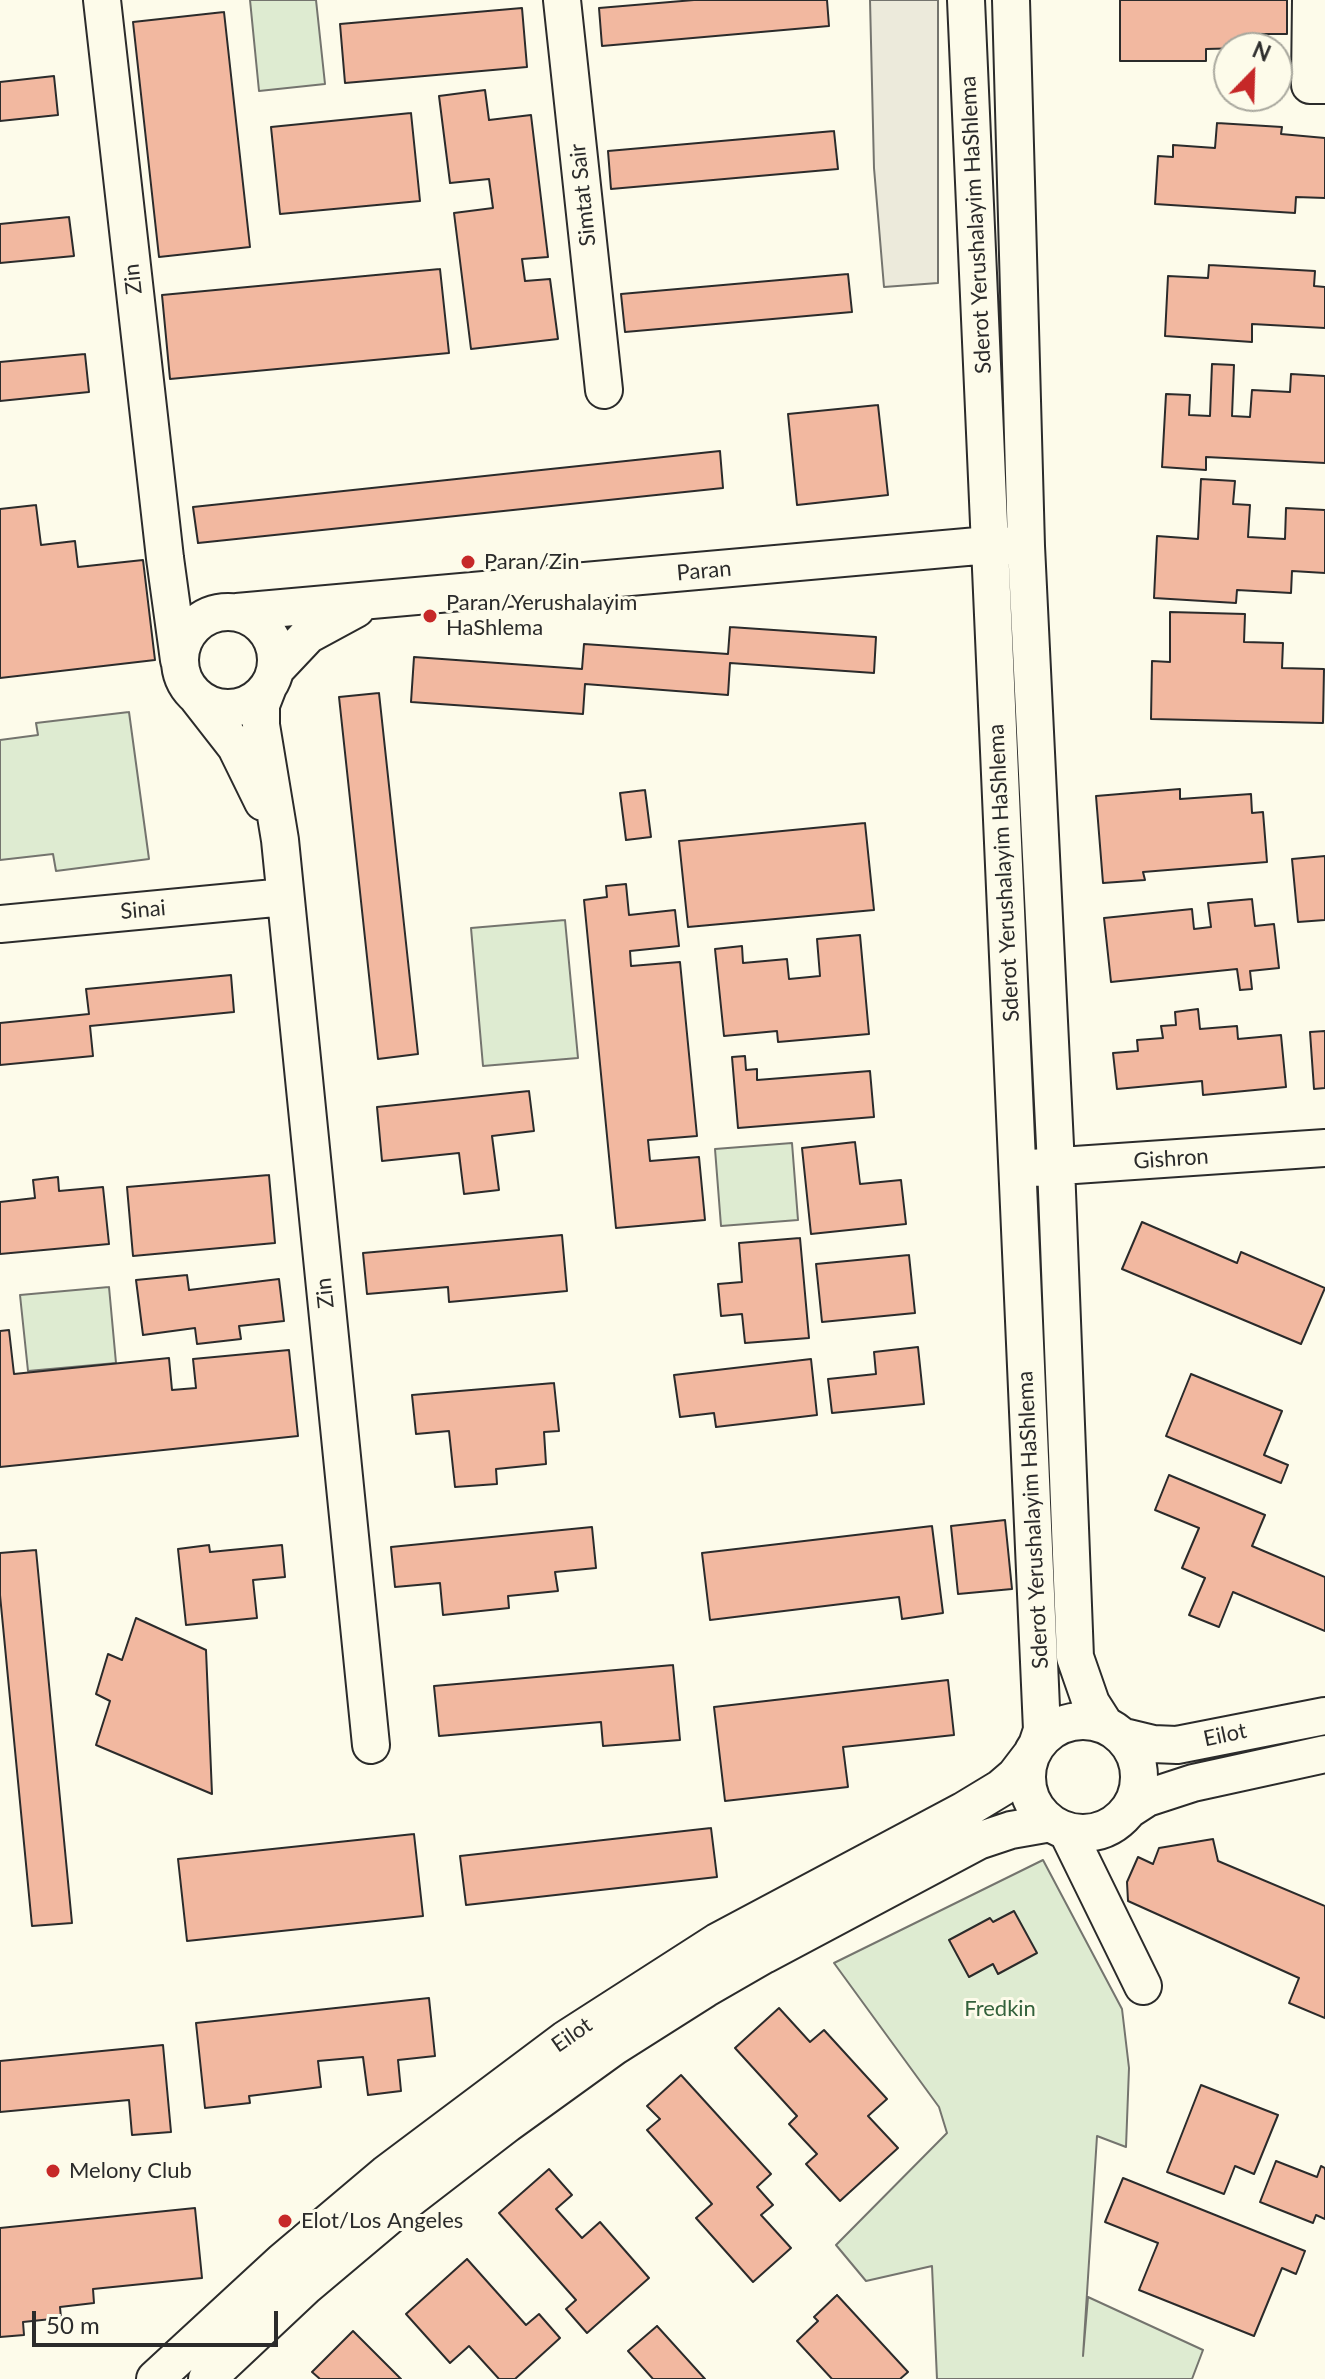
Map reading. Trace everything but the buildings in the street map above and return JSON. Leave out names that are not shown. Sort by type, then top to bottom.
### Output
[{"type":"street","name":"Zin","points":[[102,0],[179,660]]},
{"type":"street","name":"Simtat Sair","points":[[562,0],[604,390]]},
{"type":"street","name":"Sderot Yerushalayim HaShlema","points":[[966,0],[1042,1730],[1034,1750]]},
{"type":"street","name":"Sderot Yerushalayim HaShlema","points":[[1011,0],[1026,546],[1056,1166],[1075,1657],[1091,1703],[1115,1731]]},
{"type":"street","points":[[1311,0],[1310,85],[1325,85]]},
{"type":"street","name":"Paran","points":[[228,612],[381,601],[989,545],[1026,546]]},
{"type":"street","name":"Zin","points":[[165,558],[189,592],[204,605],[228,612]]},
{"type":"street","name":"Paran","points":[[272,678],[296,645],[321,626],[381,601]]},
{"type":"street","points":[[228,612],[256,620],[268,634],[275,651],[272,678],[254,700],[237,707],[219,707],[197,697],[183,678],[179,660],[183,641],[201,619],[228,612]]},
{"type":"street","name":"Zin","points":[[272,678],[261,705],[261,725],[280,840],[371,1745]]},
{"type":"street","name":"Zin","points":[[197,697],[236,747],[280,840]]},
{"type":"street","name":"Sinai","points":[[0,924],[285,897]]},
{"type":"street","name":"Gishron","points":[[1017,1169],[1325,1148]]},
{"type":"street","name":"Eilot","points":[[1115,1731],[1153,1744],[1177,1745],[1325,1716]]},
{"type":"street","points":[[1108,1916],[1108,1861],[1113,1841],[1136,1799],[1140,1777],[1136,1756],[1115,1731],[1084,1720],[1072,1721],[1052,1729],[1034,1750],[1028,1766],[1028,1787],[1036,1808],[1059,1827],[1143,1986]]},
{"type":"street","name":"Eilot","points":[[155,2379],[283,2261],[355,2200],[449,2125],[566,2039],[717,1942],[1001,1788],[1015,1776],[1034,1750]]},
{"type":"street","name":"Eilot","points":[[1127,1814],[1147,1798],[1193,1783],[1325,1754]]},
{"type":"street","points":[[1059,1827],[1094,1833],[1127,1814]]},
{"type":"street","name":"Eilot","points":[[207,2379],[306,2286],[407,2201],[528,2109],[645,2027],[754,1961],[978,1841],[1011,1830],[1059,1827]]},
{"type":"green space","points":[[250,0],[316,0],[325,84],[259,91]]},
{"type":"green space","points":[[129,712],[149,859],[56,871],[53,854],[0,860],[0,740],[38,735],[36,723]]},
{"type":"green space","points":[[565,920],[578,1058],[483,1066],[471,928]]},
{"type":"green space","points":[[792,1143],[798,1220],[721,1226],[715,1149]]},
{"type":"green space","points":[[109,1287],[116,1363],[28,1371],[20,1295]]},
{"type":"green space","name":"Fredkin","points":[[1043,1860],[1122,2009],[1129,2068],[1126,2147],[1097,2136],[1083,2356],[1088,2297],[1203,2350],[1192,2379],[937,2379],[932,2266],[866,2281],[836,2245],[947,2133],[939,2107],[834,1963]]},
{"type":"shaded area","points":[[870,0],[938,0],[938,283],[884,287],[874,168]]},
{"type":"place","name":"Paran/Zin","points":[[468,562]]},
{"type":"place","name":"Paran/Yerushalayim HaShlema","points":[[430,616]]},
{"type":"place","name":"Melony Club","points":[[53,2171]]},
{"type":"place","name":"Elot/Los Angeles","points":[[285,2221]]}]
